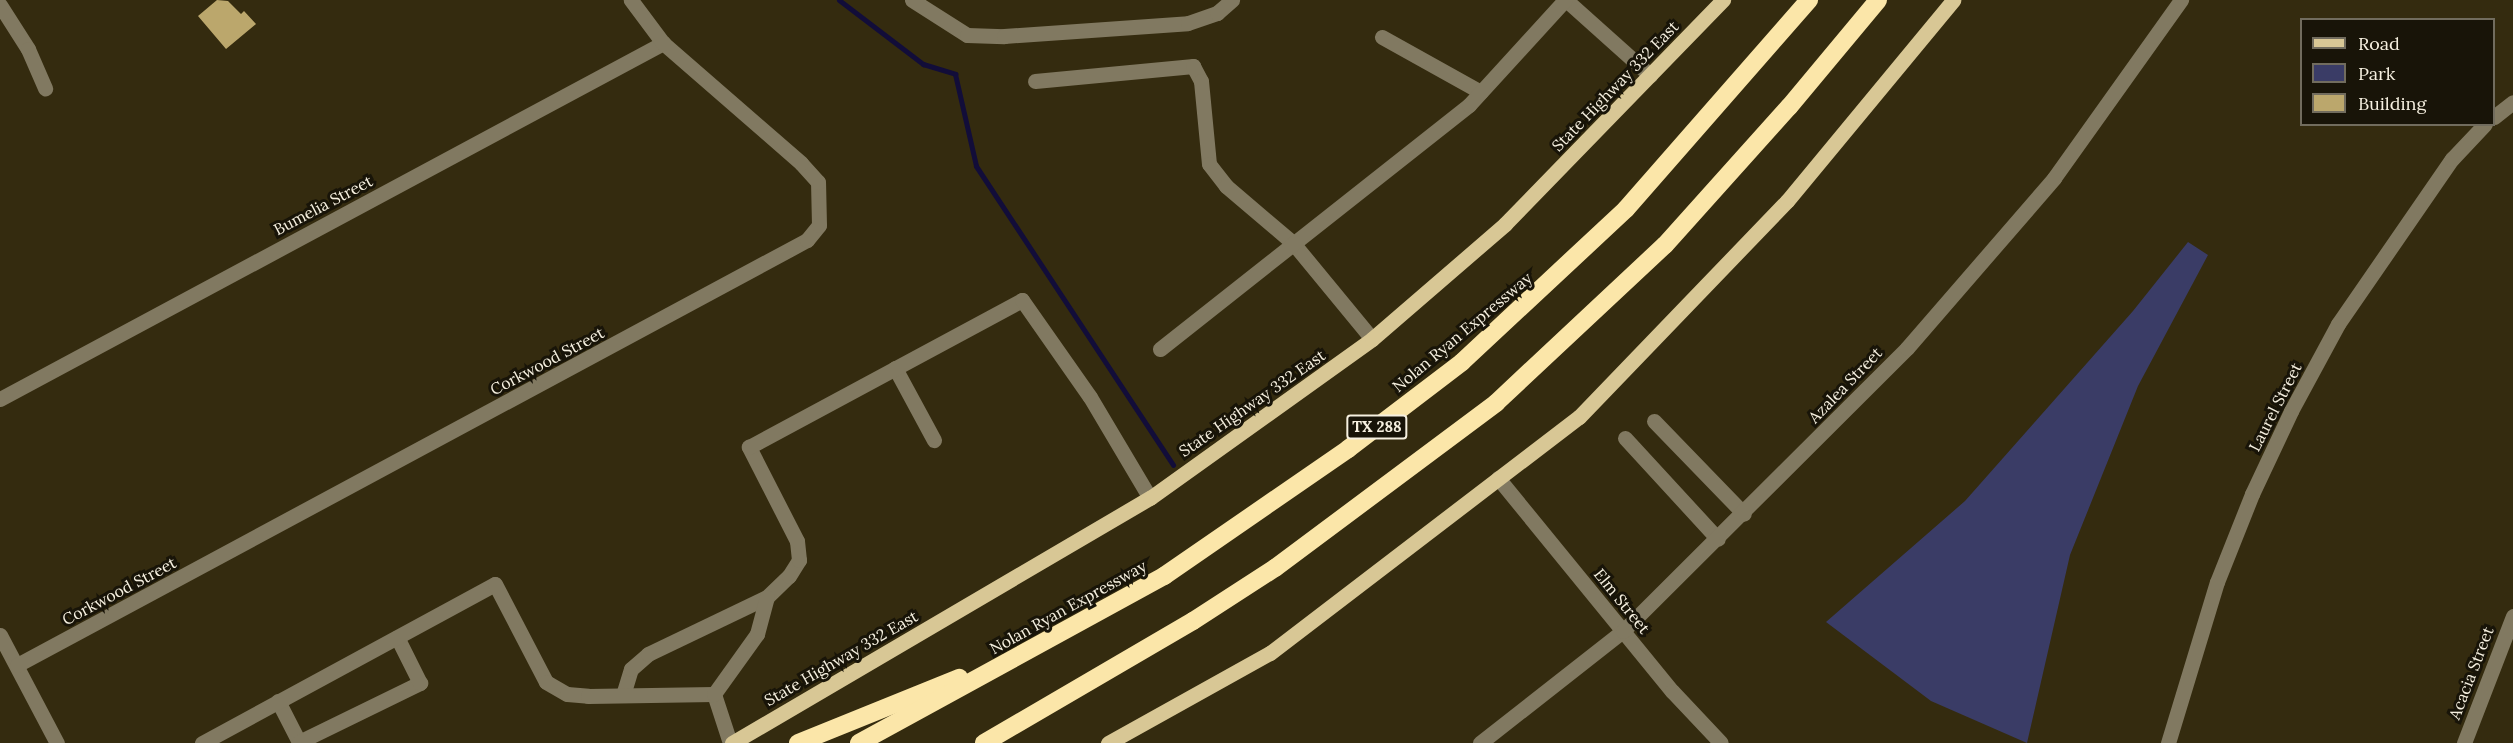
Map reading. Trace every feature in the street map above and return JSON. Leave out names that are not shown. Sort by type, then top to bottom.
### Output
[{"type":"highway","name":"Nolan Ryan Expressway","points":[[859,743],[1044,644],[1164,576],[1245,524],[1348,449],[1487,341],[1626,208],[1809,0]]},
{"type":"highway","points":[[984,743],[1193,621],[1275,568],[1496,403],[1665,245],[1789,107],[1878,0]]},
{"type":"highway","points":[[798,743],[1044,644]]},
{"type":"main road","name":"State Highway 332 East","points":[[731,743],[1150,498],[1372,339],[1505,224],[1723,0]]},
{"type":"main road","points":[[1108,743],[1270,652],[1579,417],[1779,209],[1953,0]]},
{"type":"street","name":"Corkwood Street","points":[[17,665],[807,240],[819,225],[818,182],[801,163],[663,43],[631,0]]},
{"type":"street","points":[[912,0],[968,35],[1004,36],[1188,22],[1217,13],[1232,0]]},
{"type":"street","points":[[1160,350],[1482,92],[1566,0],[1650,75]]},
{"type":"street","name":"Azalea Street","points":[[1480,743],[1623,631],[1744,514],[1907,348],[2054,178],[2181,0]]},
{"type":"street","points":[[0,4],[28,50],[45,88]]},
{"type":"street","points":[[1382,38],[1482,92]]},
{"type":"street","name":"Bumelia Street","points":[[0,399],[663,43]]},
{"type":"street","points":[[1035,81],[1193,66],[1201,81],[1209,164],[1226,186],[1293,243],[1372,339]]},
{"type":"street","points":[[2495,116],[2513,102]]},
{"type":"street","name":"Laurel Street","points":[[2168,743],[2217,582],[2252,494],[2292,411],[2338,324],[2452,159],[2483,126]]},
{"type":"street","points":[[623,695],[631,669],[648,654],[767,597],[789,576],[799,560],[797,541],[748,447],[1022,300],[1090,397],[1150,498]]},
{"type":"street","points":[[895,368],[934,440]]},
{"type":"street","points":[[1654,421],[1744,514]]},
{"type":"street","points":[[1625,438],[1718,539]]},
{"type":"street","name":"Elm Street","points":[[1498,478],[1623,631],[1721,743]]},
{"type":"street","points":[[202,743],[495,584],[546,682],[567,694],[714,694]]},
{"type":"street","points":[[714,694],[757,634],[767,597]]},
{"type":"street","name":"Acacia Street","points":[[2464,743],[2513,616]]},
{"type":"street","points":[[0,635],[57,743]]},
{"type":"street","points":[[278,701],[299,742],[420,683],[398,637]]},
{"type":"street","points":[[714,694],[731,743]]},
{"type":"green space","points":[[2188,242],[2208,255],[2138,386],[2070,555],[2027,743],[1931,701],[1826,622],[1965,501],[2133,311]]},
{"type":"building","points":[[217,0],[228,1],[241,14],[244,11],[256,24],[226,49],[198,16]]},
{"type":"waterway","points":[[839,0],[923,64],[955,74],[976,166],[1173,465]]}]
